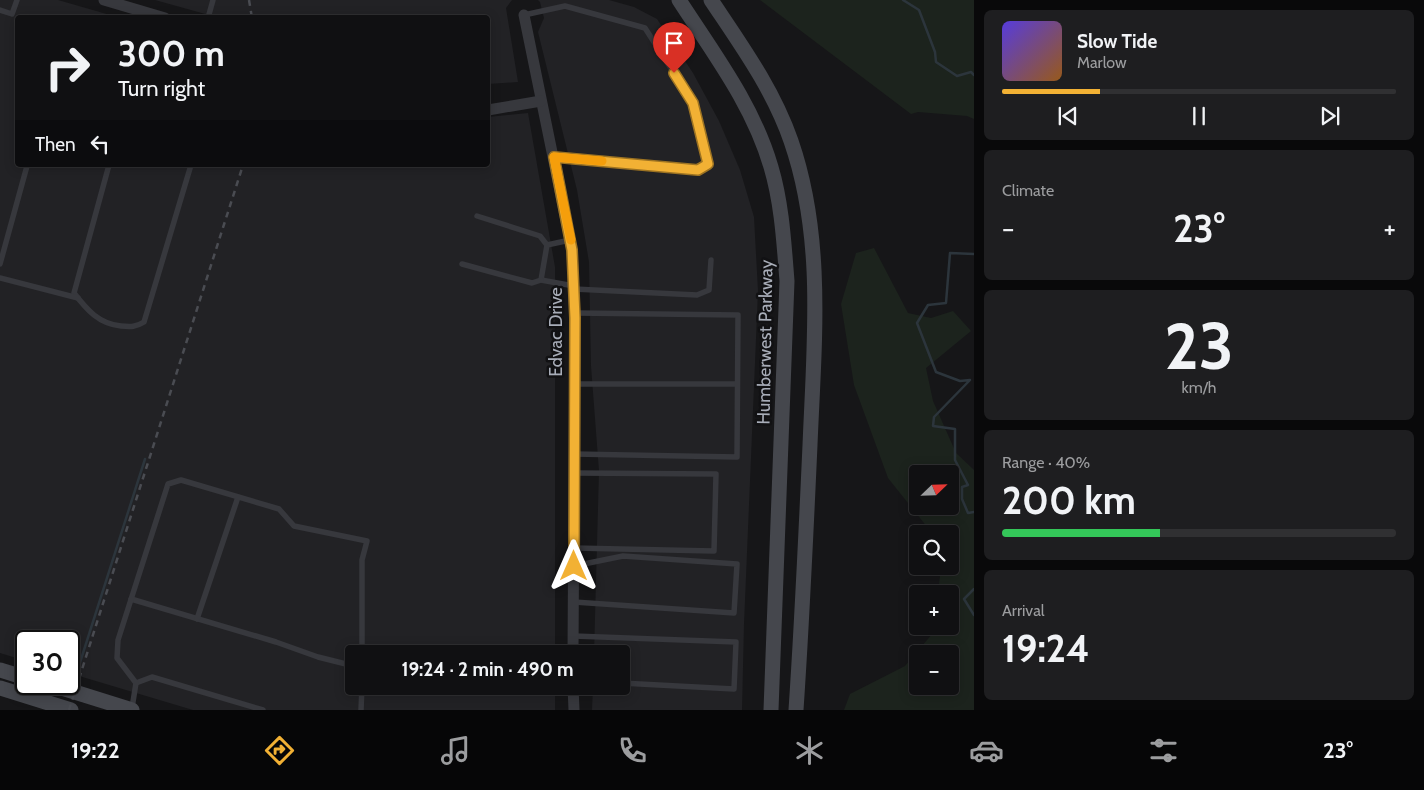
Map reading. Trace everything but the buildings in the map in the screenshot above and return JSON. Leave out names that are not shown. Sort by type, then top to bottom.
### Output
[{"type":"main road","name":"Humberwest Parkway","points":[[679,0],[725,69],[755,125],[772,168],[784,237],[787,281],[771,710]]},
{"type":"main road","points":[[710,0],[757,69],[775,104],[791,142],[807,203],[814,254],[813,366],[796,710]]},
{"type":"main road","points":[[0,670],[15,675]]},
{"type":"main road","points":[[0,688],[71,710]]},
{"type":"main road","points":[[80,694],[132,710]]},
{"type":"street","points":[[104,0],[138,5],[159,15]]},
{"type":"street","name":"Edvac Drive","points":[[524,15],[570,240],[574,288],[574,645]]},
{"type":"street","points":[[490,110],[541,101]]},
{"type":"street","points":[[574,695],[574,710]]},
{"type":"lane","points":[[0,10],[12,14],[17,0]]},
{"type":"lane","points":[[209,15],[213,0]]},
{"type":"lane","points":[[524,15],[565,6],[645,28],[693,103],[708,164],[698,170],[554,157]]},
{"type":"lane","points":[[0,264],[27,167]]},
{"type":"lane","points":[[108,167],[74,293],[94,316],[112,325],[136,327],[144,322],[190,167]]},
{"type":"lane","points":[[477,216],[540,236],[547,245],[541,280]]},
{"type":"lane","points":[[547,245],[570,240]]},
{"type":"lane","points":[[462,264],[532,283],[541,280],[574,288],[697,295],[709,290],[711,260]]},
{"type":"lane","points":[[0,278],[78,298]]},
{"type":"lane","points":[[574,454],[737,457],[738,315],[575,313]]},
{"type":"lane","points":[[574,384],[737,384]]},
{"type":"lane","points":[[574,473],[716,474],[714,551],[574,548]]},
{"type":"lane","points":[[132,710],[136,683],[117,658],[118,640],[168,484],[181,480],[280,509],[294,526],[368,541],[362,560],[362,645]]},
{"type":"lane","points":[[197,619],[238,497]]},
{"type":"lane","points":[[574,566],[624,556],[737,564],[734,613],[574,602]]},
{"type":"lane","points":[[131,599],[345,664]]},
{"type":"lane","points":[[574,636],[736,642],[734,689],[630,683]]},
{"type":"lane","points":[[136,683],[152,677],[248,708],[263,710]]},
{"type":"lane","points":[[361,710],[362,695]]},
{"type":"shaded area","points":[[0,0],[58,0],[110,15],[15,15],[15,167],[490,167],[490,117],[528,113],[555,267],[555,645],[345,645],[345,695],[555,695],[555,710],[193,710],[80,676],[80,630],[15,630],[15,658],[0,653]]},
{"type":"shaded area","points":[[155,0],[512,0],[506,8],[518,82],[490,84],[490,15],[209,15]]},
{"type":"shaded area","points":[[538,0],[609,0],[634,7],[657,19],[693,73],[719,121],[740,170],[754,217],[758,291],[742,710],[592,710],[593,695],[630,695],[630,645],[594,645],[599,471],[591,366],[589,262],[577,190],[538,32],[544,18]]},
{"type":"shaded area","points":[[760,0],[974,0],[974,119],[967,116],[918,112],[911,114]]},
{"type":"shaded area","points":[[874,248],[908,313],[931,318],[953,311],[971,331],[926,368],[933,401],[956,453],[974,470],[974,710],[844,710],[850,694],[905,666],[909,661],[909,695],[959,695],[959,645],[923,645],[931,635],[959,635],[959,585],[939,585],[940,575],[959,575],[959,525],[926,525],[918,515],[959,515],[959,465],[909,465],[909,504],[888,478],[854,385],[841,304],[856,253]]},
{"type":"waterway","points":[[903,0],[919,10],[935,52],[936,62],[957,76],[971,72],[974,75]]},
{"type":"waterway","points":[[974,254],[950,253],[946,303],[928,305],[917,323],[936,372],[960,381],[970,380],[934,417],[933,426],[955,429],[955,460],[968,485],[962,487],[962,499],[968,513],[974,512]]},
{"type":"waterway","points":[[80,662],[145,459]]},
{"type":"waterway","points":[[974,589],[964,599],[974,615]]},
{"type":"railway","points":[[249,0],[252,15]]},
{"type":"railway","points":[[69,710],[242,167]]},
{"type":"slow traffic","points":[[571,240],[554,157],[602,161]]},
{"type":"route","points":[[574,566],[575,318],[572,250],[554,157],[698,170],[708,164],[693,103],[674,73]]}]
